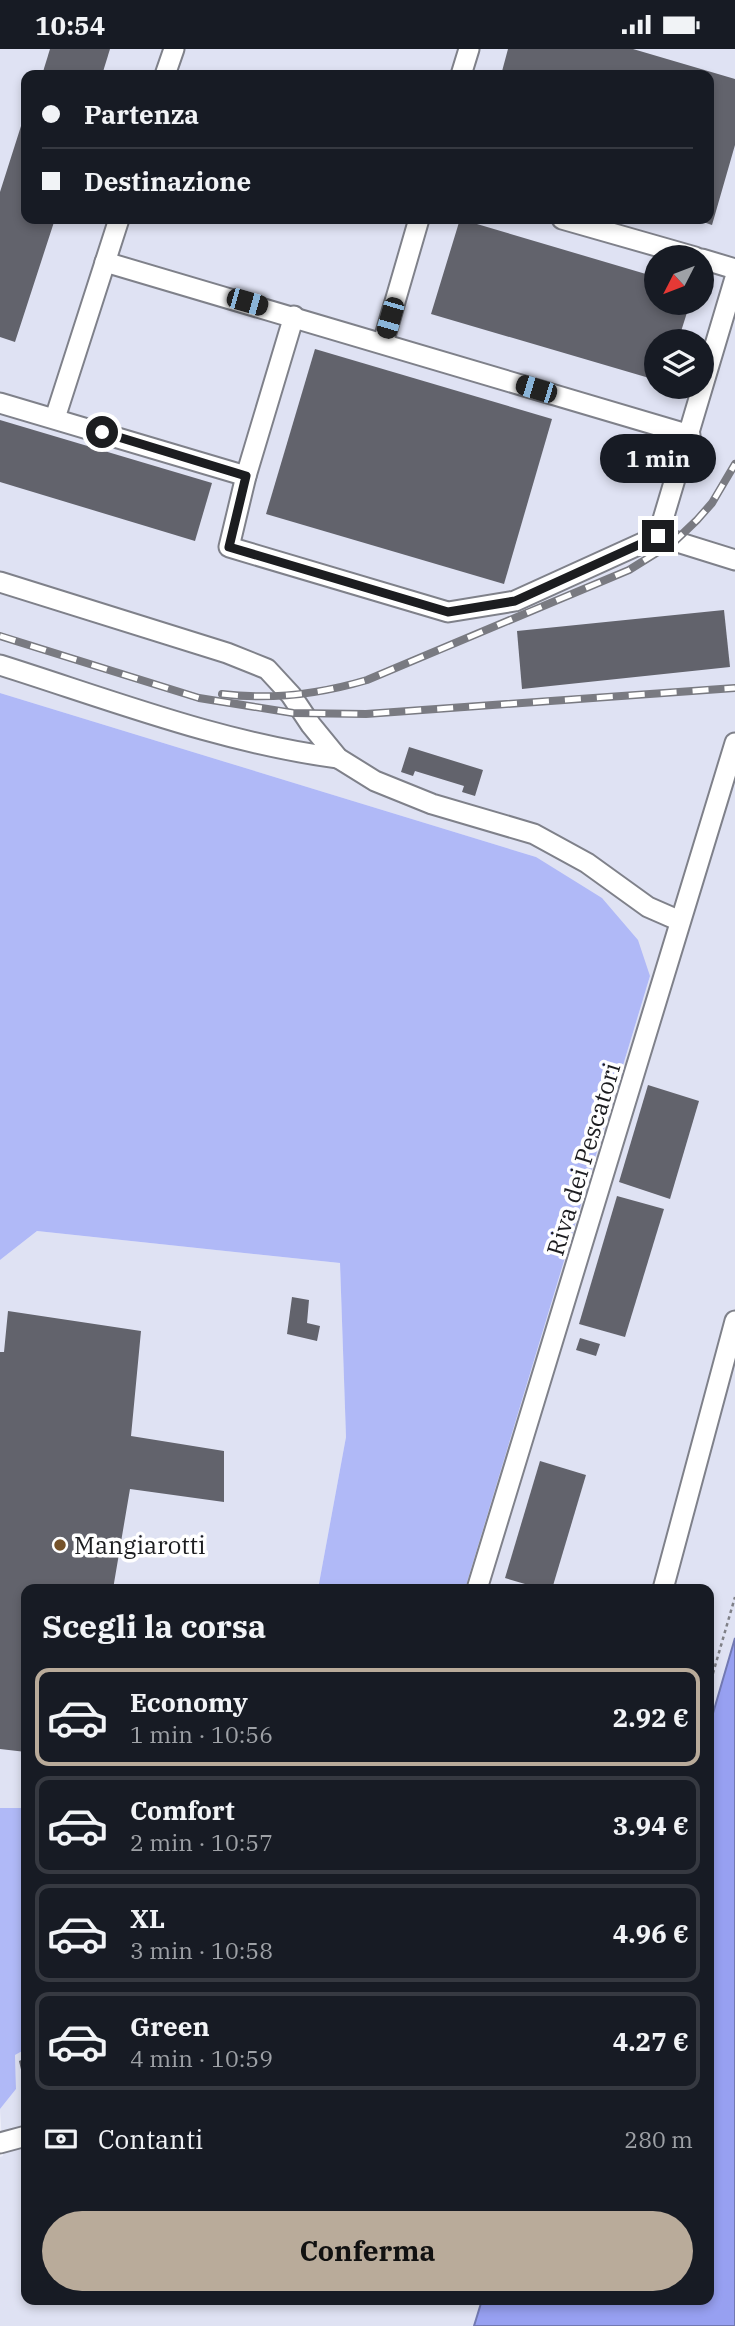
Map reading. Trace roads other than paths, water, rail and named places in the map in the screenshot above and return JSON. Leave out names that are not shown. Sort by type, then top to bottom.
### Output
[{"type":"lane","points":[[167,70],[174,49]]},
{"type":"lane","points":[[463,70],[469,49]]},
{"type":"lane","points":[[55,418],[117,224]]},
{"type":"lane","points":[[383,342],[418,224]]},
{"type":"lane","points":[[580,224],[653,245]]},
{"type":"lane","points":[[105,261],[690,435]]},
{"type":"lane","points":[[714,263],[735,269]]},
{"type":"lane","points":[[658,536],[735,278]]},
{"type":"lane","points":[[294,316],[246,476],[229,547],[448,612],[515,601],[658,536],[735,561]]},
{"type":"lane","points":[[0,403],[246,476]]},
{"type":"lane","points":[[0,582],[227,653],[267,669],[291,695],[307,720],[338,758],[375,781],[432,804],[534,834],[587,863],[648,907],[680,921]]},
{"type":"lane","points":[[0,665],[233,738],[338,758]]},
{"type":"lane","name":"Riva dei Pescatori","points":[[479,1584],[735,743]]},
{"type":"lane","points":[[664,1584],[735,1321]]},
{"type":"lane","points":[[3,2142],[21,2137]]},
{"type":"railway","points":[[222,694],[295,695],[367,680],[629,570],[674,542],[697,520],[712,503],[735,464]]},
{"type":"railway","points":[[0,636],[199,698],[293,713],[366,714],[735,688]]},
{"type":"place","name":"Mangiarotti","points":[[60,1545]]}]
